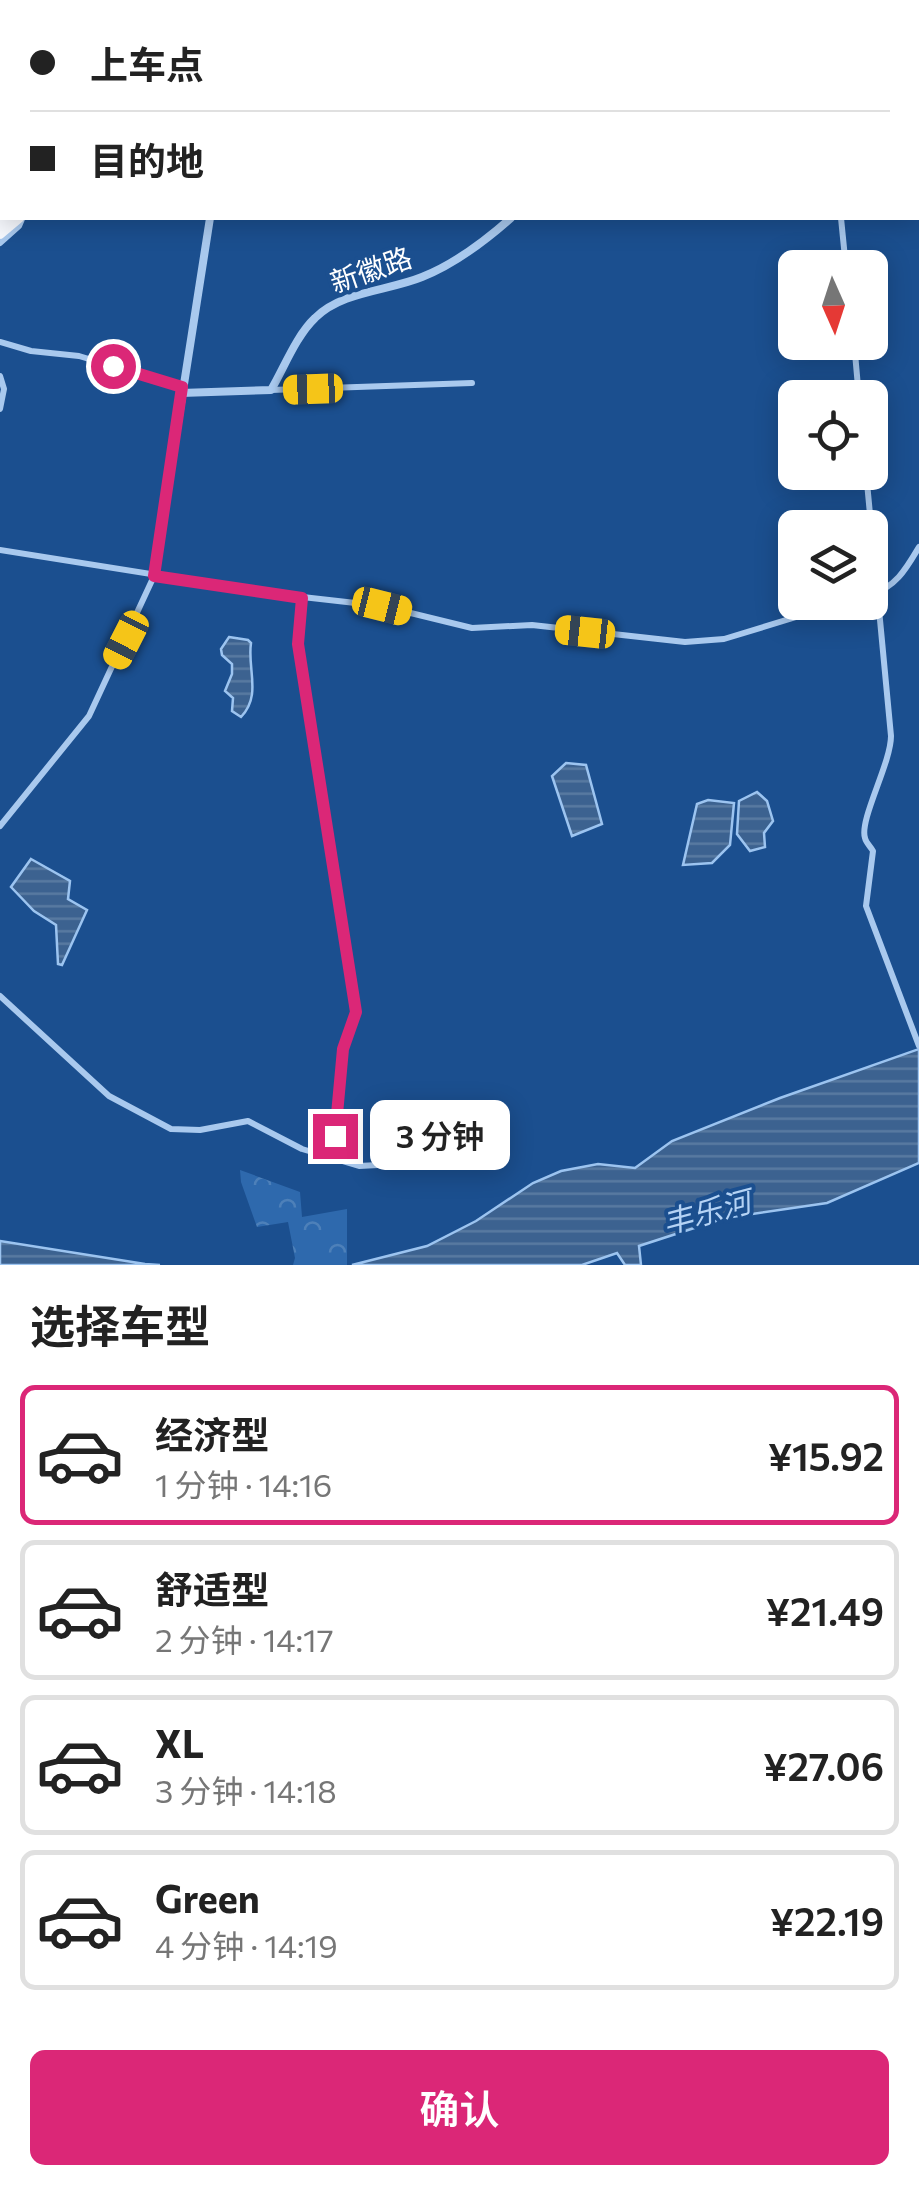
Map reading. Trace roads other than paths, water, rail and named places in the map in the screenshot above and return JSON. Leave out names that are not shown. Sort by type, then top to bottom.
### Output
[{"type":"street","points":[[0,826],[94,707],[154,576],[210,220]]},
{"type":"street","name":"新徽路","points":[[271,390],[308,324],[324,310],[338,302],[432,273],[508,220]]},
{"type":"street","points":[[841,220],[844,250]]},
{"type":"street","points":[[0,342],[79,356],[181,390],[472,383]]},
{"type":"street","points":[[0,376],[4,389],[0,409]]},
{"type":"street","points":[[888,586],[896,582],[919,546]]},
{"type":"street","points":[[0,550],[302,598],[382,606],[472,628],[532,624],[693,642],[731,637],[786,620]]},
{"type":"street","points":[[302,598],[298,644],[356,1012],[343,1049],[332,1158]]},
{"type":"street","points":[[877,620],[891,744],[865,825],[865,838],[874,851],[866,904],[919,1046]]},
{"type":"street","points":[[0,996],[109,1096],[171,1129],[192,1131],[248,1121],[302,1149],[332,1158],[369,1166],[405,1156]]},
{"type":"water","points":[[229,637],[251,643],[251,700],[241,717],[232,711],[233,698],[225,691],[232,664],[221,649]]},
{"type":"water","points":[[566,763],[586,765],[602,824],[572,836],[552,776]]},
{"type":"water","points":[[757,792],[767,801],[773,821],[764,833],[765,847],[750,851],[737,834],[739,801]]},
{"type":"water","points":[[708,800],[734,803],[730,845],[712,863],[683,865],[697,804]]},
{"type":"water","points":[[31,859],[70,881],[68,899],[87,910],[62,965],[58,964],[56,925],[34,911],[11,887]]},
{"type":"water","name":"丰乐河","points":[[919,1049],[919,1163],[827,1203],[725,1218],[639,1246],[641,1265],[625,1265],[617,1253],[582,1265],[352,1265],[427,1246],[476,1221],[533,1183],[561,1171],[598,1164],[635,1168],[672,1141]]},
{"type":"water","points":[[0,1241],[145,1264],[160,1265],[0,1265]]}]
